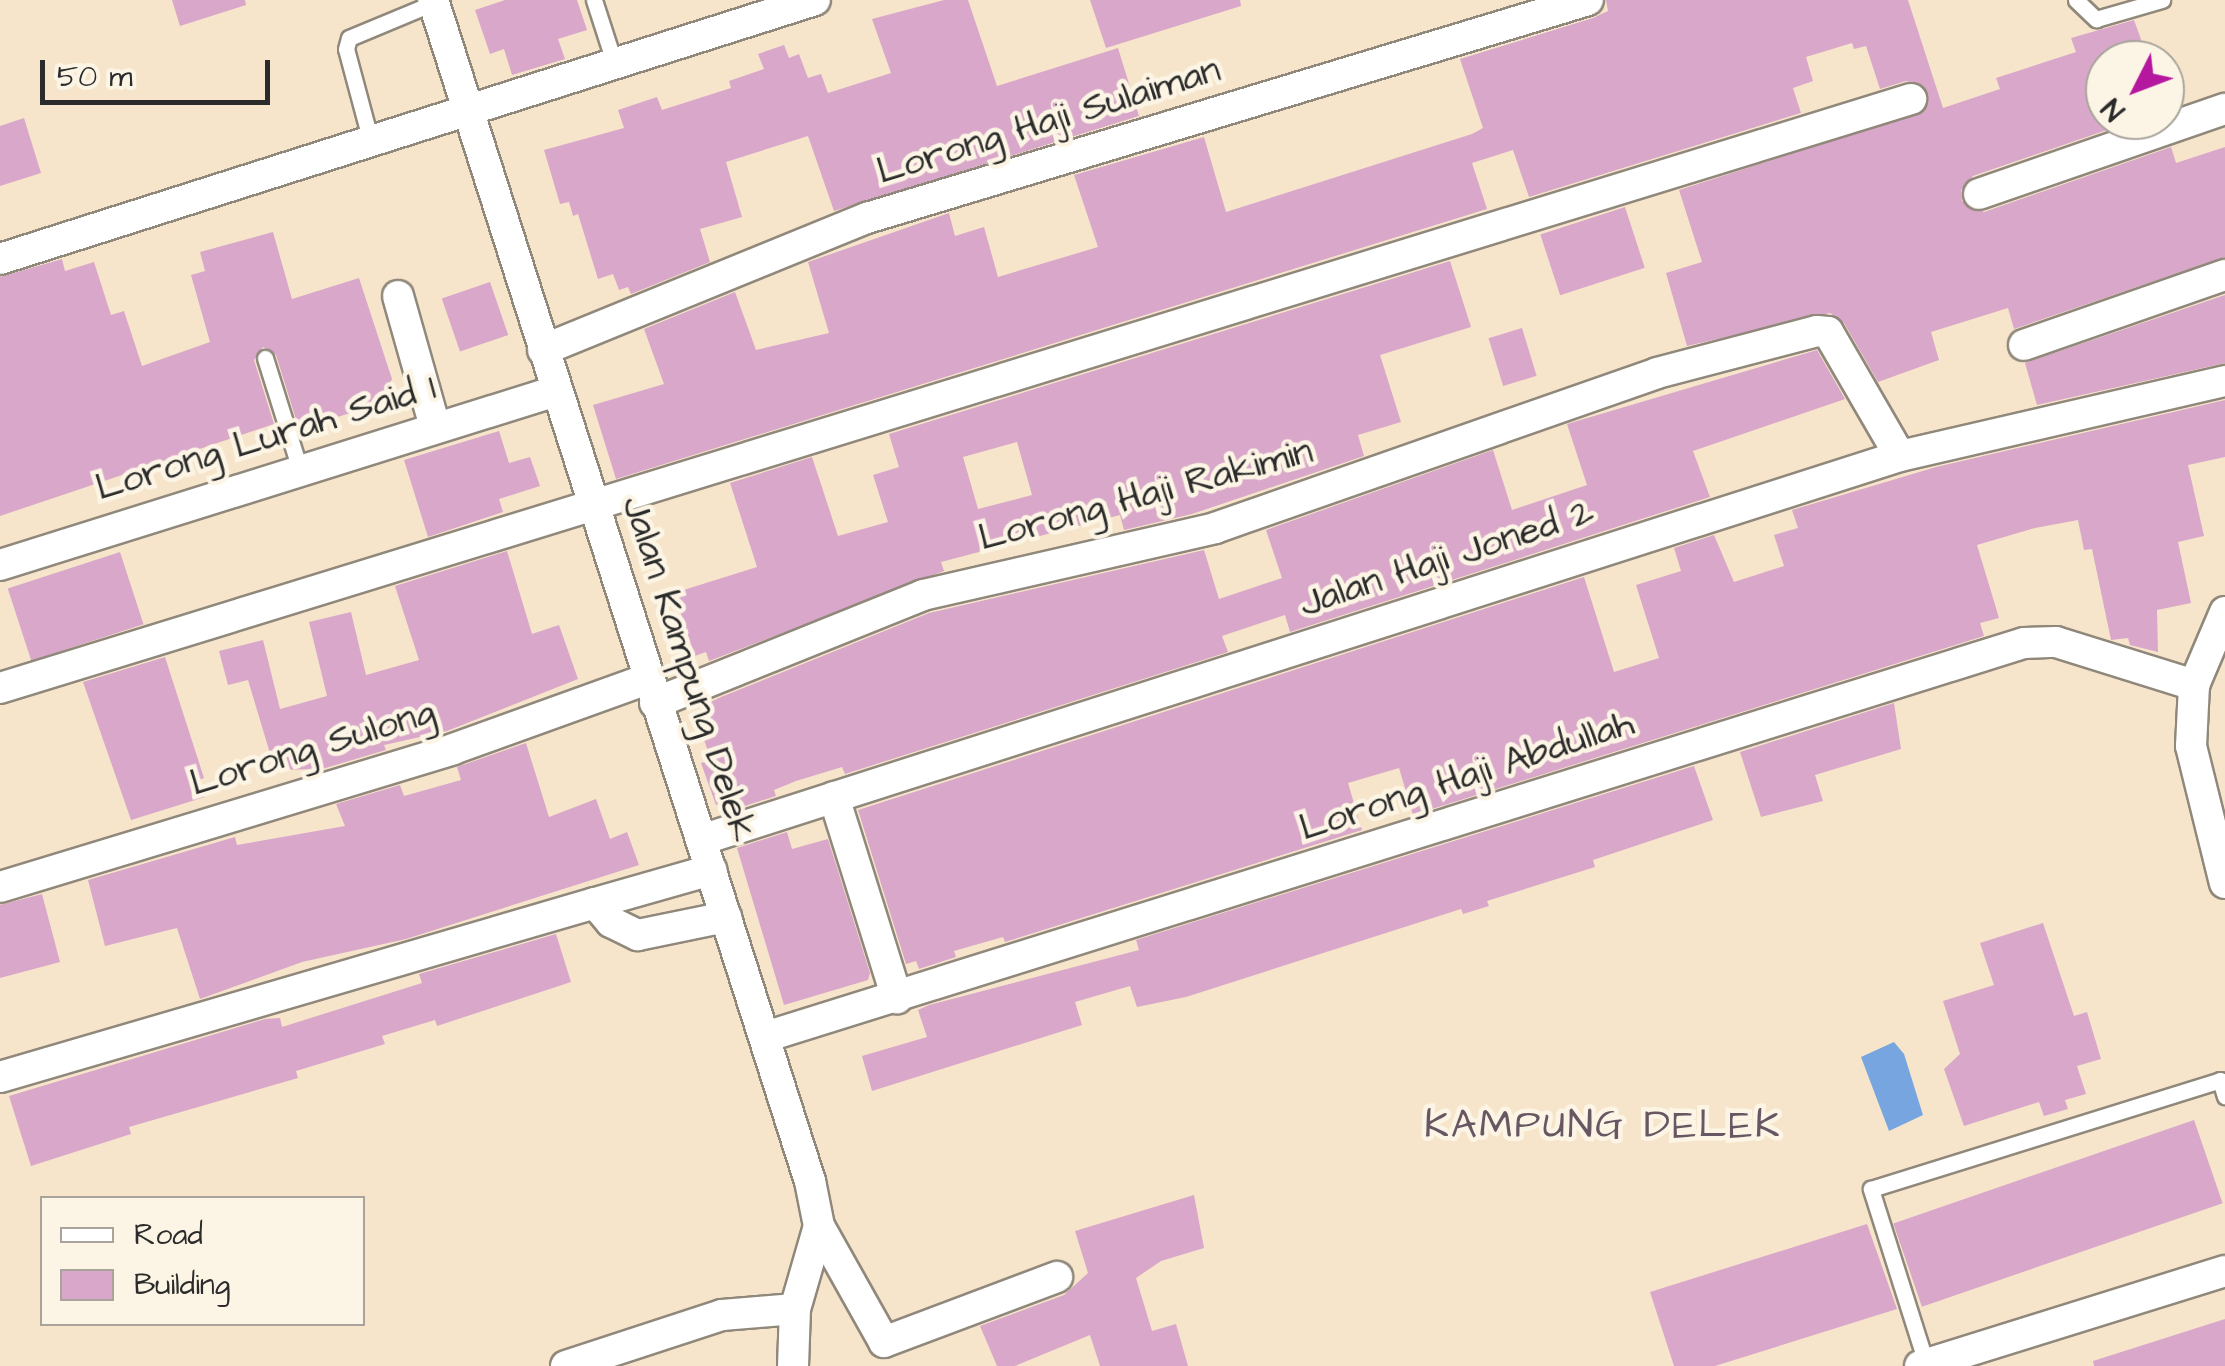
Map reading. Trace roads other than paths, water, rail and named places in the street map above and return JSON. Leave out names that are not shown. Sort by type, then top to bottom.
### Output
[{"type":"street","points":[[0,259],[815,0]]},
{"type":"street","name":"Lorong Haji Sulaiman","points":[[543,350],[867,218],[1588,0]]},
{"type":"street","name":"Jalan Kampung Delek","points":[[436,1],[543,350],[764,1037],[819,1226],[884,1342],[1057,1277]]},
{"type":"street","points":[[0,688],[594,510],[1911,99]]},
{"type":"street","points":[[1979,194],[2225,109]]},
{"type":"street","points":[[2024,345],[2225,275]]},
{"type":"street","points":[[398,296],[436,427]]},
{"type":"street","name":"Lorong Haji Rakimin","points":[[651,691],[923,596],[1215,528],[1657,373],[1828,332],[1900,456]]},
{"type":"street","name":"Jalan Haji Joned 2","points":[[701,840],[1900,456],[2225,381]]},
{"type":"street","name":"Lorong Lurah Said 1","points":[[0,565],[556,391]]},
{"type":"street","points":[[2225,612],[2194,685],[2190,746],[2225,883]]},
{"type":"street","name":"Lorong Haji Abdullah","points":[[764,1037],[2024,644],[2056,642],[2194,685]]},
{"type":"street","name":"Lorong Sulong","points":[[0,888],[651,691]]},
{"type":"street","points":[[834,797],[897,998]]},
{"type":"street","points":[[0,1077],[711,870]]},
{"type":"street","points":[[595,903],[611,922],[638,935],[726,917]]},
{"type":"street","points":[[792,1366],[795,1309],[819,1226]]},
{"type":"street","points":[[1924,1365],[2225,1271]]},
{"type":"street","points":[[566,1366],[722,1316],[795,1309]]},
{"type":"lane","points":[[594,0],[614,65]]},
{"type":"lane","points":[[2076,0],[2096,20],[2162,0]]},
{"type":"lane","points":[[372,142],[346,49],[350,38],[436,1]]},
{"type":"lane","points":[[265,358],[300,470]]},
{"type":"lane","points":[[1924,1365],[1871,1189],[2220,1080],[2225,1096]]},
{"type":"water","points":[[1894,1042],[1904,1054],[1923,1115],[1889,1131],[1861,1057]]},
{"type":"district","name":"KAMPUNG DELEK","points":[[1603,1126]]}]
